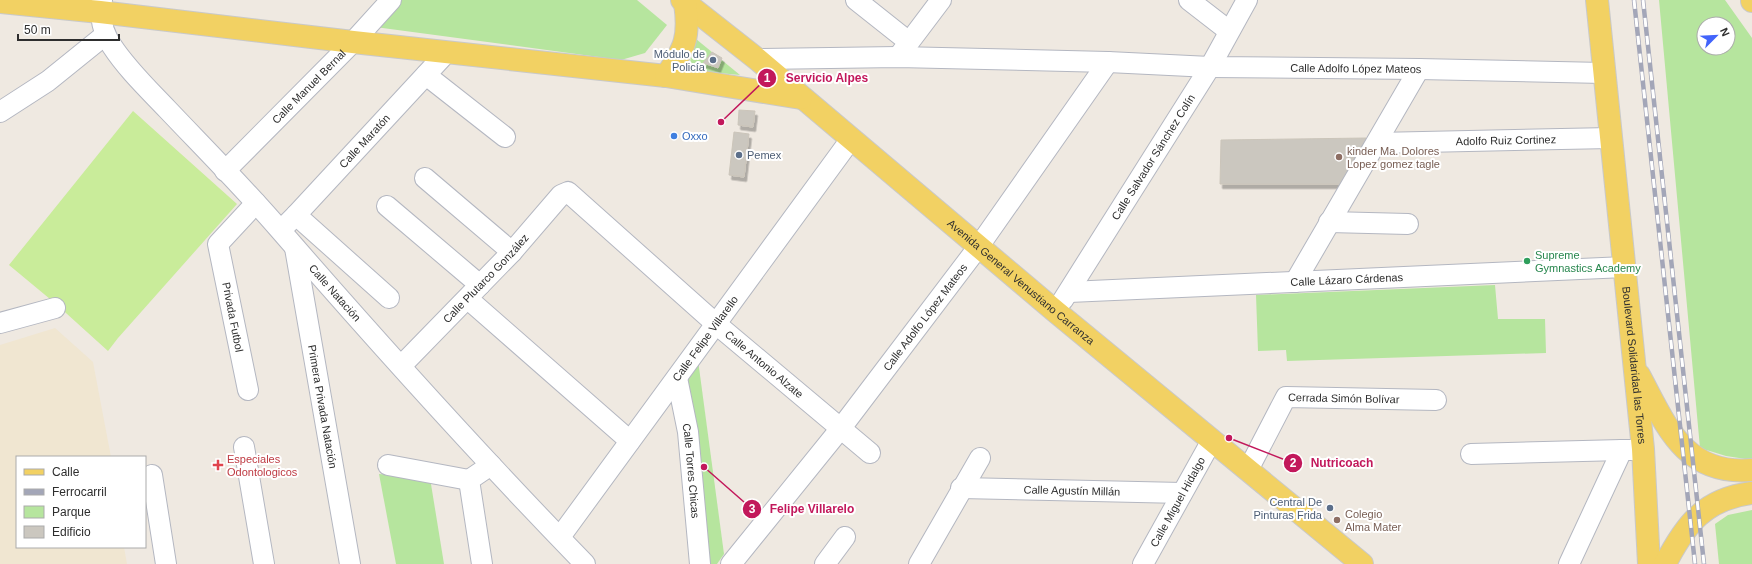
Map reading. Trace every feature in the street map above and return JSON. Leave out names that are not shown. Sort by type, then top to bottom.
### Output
[{"type":"main road","name":"Boulevard Solidaridad las Torres","points":[[1597,0],[1603,73],[1625,267],[1643,449],[1649,564]]},
{"type":"main road","points":[[666,76],[684,47],[687,33],[687,20],[684,1]]},
{"type":"main road","name":"Avenida General Venustiano Carranza","points":[[684,1],[757,59],[801,98],[1055,311],[1362,564]]},
{"type":"main road","points":[[0,2],[101,6],[353,42],[666,76],[801,98]]},
{"type":"main road","points":[[1634,365],[1670,432],[1683,447],[1698,458],[1715,466],[1733,470],[1752,470]]},
{"type":"main road","points":[[1665,564],[1678,539],[1695,518],[1717,503],[1742,495],[1752,494]]},
{"type":"street","name":"Calle Manuel Bernal","points":[[225,171],[353,42],[391,0]]},
{"type":"street","points":[[856,0],[904,50],[941,0]]},
{"type":"street","points":[[1189,0],[1229,31]]},
{"type":"street","name":"Calle Salvador Sánchez Colín","points":[[1055,311],[1069,292],[1210,67],[1247,0]]},
{"type":"street","name":"Calle Natación","points":[[101,6],[105,35],[119,55],[143,83],[281,230],[491,465],[563,549],[585,564]]},
{"type":"street","points":[[0,112],[48,81],[105,35]]},
{"type":"street","name":"Calle Adolfo López Mateos","points":[[757,59],[904,50],[1210,67],[1603,73]]},
{"type":"street","name":"Calle Maratón","points":[[281,230],[446,52]]},
{"type":"street","name":"Calle Adolfo López Mateos","points":[[731,564],[841,428],[979,246],[1108,62]]},
{"type":"street","points":[[1295,282],[1419,69]]},
{"type":"street","points":[[426,75],[505,137]]},
{"type":"street","name":"Adolfo Ruiz Cortinez","points":[[1377,143],[1611,138]]},
{"type":"street","name":"Calle Felipe Villarello","points":[[563,549],[630,441],[851,139]]},
{"type":"street","points":[[425,178],[512,252]]},
{"type":"street","name":"Calle Plutarco González","points":[[401,366],[512,252],[561,196],[565,193],[571,193]]},
{"type":"street","name":"Calle Antonio Alzate","points":[[571,193],[715,323],[870,453]]},
{"type":"street","name":"Privada Futbol","points":[[248,390],[218,244],[256,203]]},
{"type":"street","points":[[387,206],[474,292],[630,441]]},
{"type":"street","points":[[296,215],[389,298]]},
{"type":"street","points":[[1330,222],[1408,224]]},
{"type":"street","name":"Primera Privada Natación","points":[[296,248],[350,564]]},
{"type":"street","name":"Calle Lázaro Cárdenas","points":[[1069,292],[1625,267]]},
{"type":"street","points":[[0,323],[55,308]]},
{"type":"street","name":"Calle Torres Chicas","points":[[677,378],[688,432],[700,564]]},
{"type":"street","name":"Cerrada Simón Bolívar","points":[[1248,470],[1286,397],[1436,400]]},
{"type":"street","name":"Calle Miguel Hidalgo","points":[[1143,564],[1212,440]]},
{"type":"street","points":[[244,447],[264,564]]},
{"type":"street","points":[[1471,454],[1643,449]]},
{"type":"street","points":[[1569,564],[1622,450]]},
{"type":"street","points":[[919,564],[961,488],[980,458]]},
{"type":"street","points":[[388,465],[469,480],[491,465]]},
{"type":"street","points":[[152,475],[166,564]]},
{"type":"street","points":[[469,480],[482,564]]},
{"type":"street","name":"Calle Agustín Millán","points":[[961,488],[1182,493]]},
{"type":"street","points":[[825,564],[845,537]]},
{"type":"shaded area","points":[[55,328],[93,362],[111,456],[16,456],[16,548],[124,548],[127,564],[0,564],[0,345]]},
{"type":"green space","points":[[402,0],[637,0],[667,25],[645,53],[621,60],[375,27]]},
{"type":"green space","points":[[1659,0],[1725,0],[1752,38],[1752,460],[1726,456],[1700,448]]},
{"type":"green space","points":[[696,39],[740,75],[688,70]]},
{"type":"green space","points":[[133,111],[237,204],[108,351],[56,304],[9,265]]},
{"type":"green space","points":[[1495,285],[1498,319],[1545,319],[1546,353],[1287,361],[1286,350],[1258,351],[1256,295]]},
{"type":"green space","points":[[698,360],[724,554],[717,564],[707,564],[685,380]]},
{"type":"green space","points":[[379,474],[430,478],[444,564],[396,564]]},
{"type":"green space","points":[[1752,510],[1752,564],[1719,564],[1715,524],[1728,515]]},
{"type":"building","name":"Módulo de Policía","points":[[712,52],[722,58],[718,68],[703,63]]},
{"type":"building","name":"Pemex","points":[[739,110],[755,111],[753,127],[738,125]]},
{"type":"building","name":"Pemex","points":[[734,132],[749,134],[744,177],[729,175]]},
{"type":"building","points":[[1366,138],[1341,184],[1220,184],[1221,140]]},
{"type":"railway","points":[[1634,0],[1695,564]]},
{"type":"railway","points":[[1643,0],[1704,564]]},
{"type":"place","name":"Módulo de Policía","points":[[713,60]]},
{"type":"place","name":"Servicio Alpes","points":[[721,122]]},
{"type":"place","name":"Oxxo","points":[[674,136]]},
{"type":"place","name":"Pemex","points":[[739,155]]},
{"type":"place","name":"kinder Ma. Dolores Lopez gomez tagle","points":[[1339,157]]},
{"type":"place","name":"Supreme Gymnastics Academy","points":[[1527,261]]},
{"type":"place","name":"Nutricoach","points":[[1229,438]]},
{"type":"place","name":"Especiales Odontologicos","points":[[218,465]]},
{"type":"place","name":"Felipe Villarelo","points":[[704,467]]},
{"type":"place","name":"Central De Pinturas Frida","points":[[1330,508]]},
{"type":"place","name":"Colegio Alma Mater","points":[[1337,520]]}]
